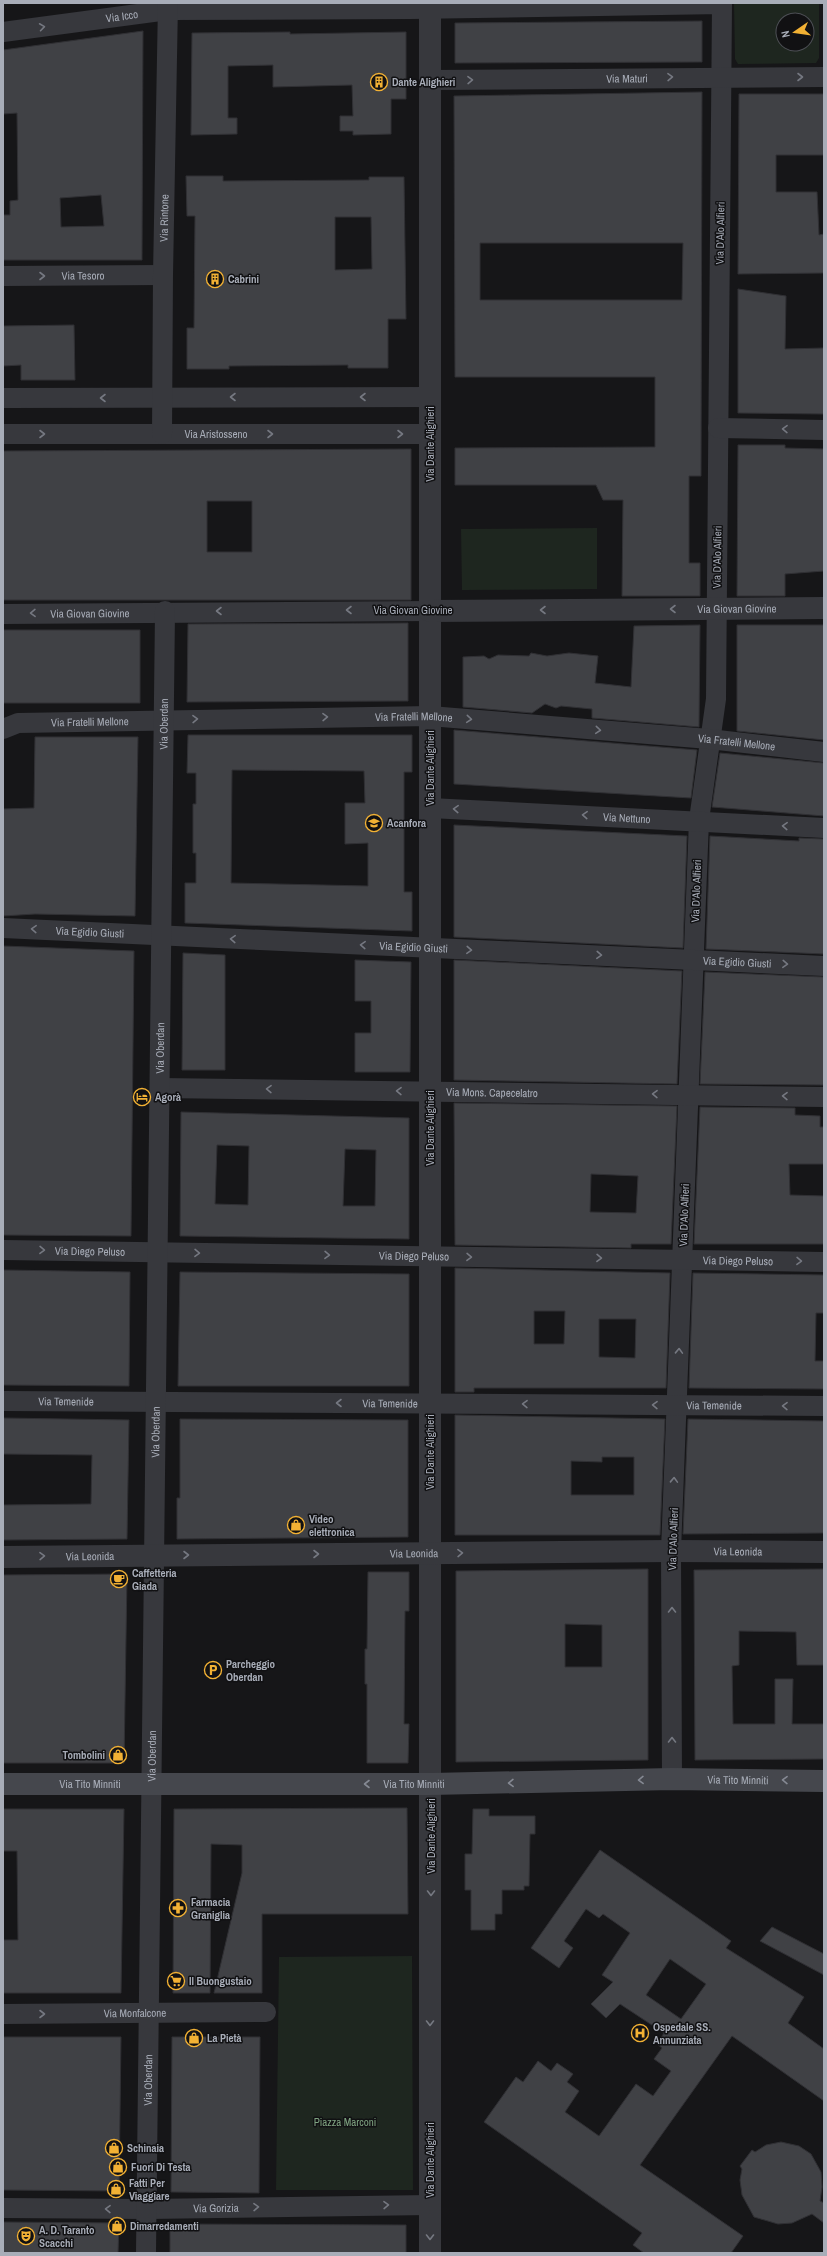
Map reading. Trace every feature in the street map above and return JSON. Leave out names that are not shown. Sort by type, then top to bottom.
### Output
[{"type":"main road","name":"Via Tito Minniti","points":[[3,1784],[431,1784],[672,1779],[824,1781]]},
{"type":"street","name":"Via Icco","points":[[3,32],[168,6],[722,4]]},
{"type":"street","name":"Via D'Alo Alfieri","points":[[672,1779],[671,1551],[678,1405],[682,1259],[699,820],[709,739],[716,699],[722,4]]},
{"type":"street","name":"Via Rintone","points":[[162,434],[162,275],[168,6]]},
{"type":"street","name":"Via Dante Alighieri","points":[[430,6],[430,2253]]},
{"type":"street","name":"Via Maturi","points":[[431,80],[824,77]]},
{"type":"street","name":"Via Tesoro","points":[[3,276],[162,275]]},
{"type":"street","points":[[3,398],[430,397]]},
{"type":"street","points":[[718,428],[824,430]]},
{"type":"street","name":"Via Aristosseno","points":[[3,434],[430,434]]},
{"type":"street","name":"Via Giovan Giovine","points":[[3,614],[165,611],[430,611],[824,608]]},
{"type":"street","name":"Via Oberdan","points":[[146,2253],[165,611]]},
{"type":"street","name":"Via Fratelli Mellone","points":[[3,729],[18,724],[430,716],[709,739],[824,752]]},
{"type":"street","name":"Via Nettuno","points":[[430,808],[699,820],[824,828]]},
{"type":"street","name":"Via Egidio Giusti","points":[[3,928],[824,966]]},
{"type":"street","name":"Via Mons. Capecelatro","points":[[160,1088],[824,1097]]},
{"type":"street","name":"Via Diego Peluso","points":[[3,1250],[824,1262]]},
{"type":"street","name":"Via Temenide","points":[[3,1401],[824,1406]]},
{"type":"street","name":"Via Leonida","points":[[3,1557],[671,1551],[824,1552]]},
{"type":"street","name":"Via Monfalcone","points":[[3,2014],[266,2012]]},
{"type":"street","name":"Via Gorizia","points":[[3,2208],[147,2209],[430,2205]]},
{"type":"green space","points":[[734,3],[819,3],[819,58],[816,63],[738,64],[735,59]]},
{"type":"green space","points":[[597,528],[597,589],[462,590],[461,529]]},
{"type":"green space","name":"Piazza Marconi","points":[[412,1956],[413,2190],[276,2190],[279,1957]]},
{"type":"building","points":[[702,21],[702,62],[455,63],[455,23]]},
{"type":"building","points":[[143,31],[142,260],[3,260],[3,215],[10,215],[10,201],[18,200],[17,113],[3,114],[3,50]],"holes":[[[101,195],[104,226],[61,227],[60,198]]]},
{"type":"building","name":"Dante Alighieri","points":[[290,32],[290,34],[406,32],[406,99],[391,99],[391,134],[353,135],[353,131],[340,131],[340,116],[353,116],[352,85],[273,87],[273,65],[228,66],[228,118],[237,118],[237,134],[191,135],[192,33]]},
{"type":"building","points":[[702,92],[701,476],[689,476],[689,563],[700,563],[700,596],[622,596],[623,500],[603,500],[596,485],[455,485],[455,448],[655,447],[655,377],[455,377],[454,96]],"holes":[[[480,243],[683,243],[682,300],[480,300]]]},
{"type":"building","points":[[739,94],[824,94],[824,155],[776,155],[776,192],[817,192],[819,235],[824,234],[824,273],[738,274]]},
{"type":"building","name":"Cabrini","points":[[186,176],[223,176],[223,181],[369,180],[369,177],[404,177],[406,319],[388,319],[388,368],[348,368],[348,365],[229,366],[229,369],[187,369],[187,328],[194,328],[195,216],[187,216]],"holes":[[[335,217],[371,217],[372,269],[335,270]]]},
{"type":"building","points":[[738,289],[786,296],[785,349],[824,348],[824,414],[738,413]]},
{"type":"building","points":[[74,325],[75,380],[21,380],[21,365],[3,366],[3,326]]},
{"type":"building","points":[[738,445],[785,445],[785,448],[824,449],[824,571],[785,574],[785,596],[737,596]]},
{"type":"building","points":[[411,449],[411,600],[3,600],[3,451]],"holes":[[[207,501],[252,501],[252,552],[207,552]]]},
{"type":"building","points":[[408,623],[408,701],[187,702],[188,624]]},
{"type":"building","points":[[700,625],[699,727],[592,718],[592,709],[561,706],[556,708],[545,704],[532,713],[463,707],[463,657],[484,656],[489,659],[498,655],[529,656],[531,653],[547,656],[569,653],[598,656],[595,683],[631,687],[634,626]]},
{"type":"building","points":[[737,625],[824,625],[824,740],[737,731]]},
{"type":"building","points":[[3,630],[140,630],[140,703],[3,703]]},
{"type":"building","points":[[454,730],[697,750],[691,798],[454,784]]},
{"type":"building","name":"Acanfora","points":[[188,735],[412,735],[412,772],[404,772],[404,892],[412,892],[412,931],[185,923],[185,883],[196,883],[196,853],[193,853],[193,804],[196,804],[196,773],[187,773]],"holes":[[[232,770],[364,771],[365,803],[345,803],[345,844],[368,843],[368,886],[231,883]]]},
{"type":"building","points":[[35,737],[138,737],[135,916],[35,914],[3,916],[3,809],[34,808]]},
{"type":"building","points":[[720,753],[824,763],[824,816],[712,807]]},
{"type":"building","points":[[454,825],[687,836],[683,948],[454,937]]},
{"type":"building","points":[[710,836],[799,841],[799,838],[824,839],[824,954],[706,949]]},
{"type":"building","points":[[3,946],[134,951],[131,1236],[3,1235]]},
{"type":"building","points":[[183,953],[225,955],[225,1070],[182,1070]]},
{"type":"building","points":[[355,960],[411,962],[410,1072],[355,1072],[355,1033],[371,1033],[371,1001],[355,1001]]},
{"type":"building","points":[[454,960],[682,971],[677,1084],[454,1080]]},
{"type":"building","points":[[705,972],[824,977],[824,1085],[700,1084]]},
{"type":"building","points":[[454,1103],[677,1106],[671,1244],[631,1244],[631,1248],[455,1245]],"holes":[[[591,1174],[638,1176],[636,1213],[590,1212]]]},
{"type":"building","points":[[700,1107],[795,1108],[795,1115],[820,1116],[820,1127],[824,1127],[824,1164],[789,1164],[790,1195],[824,1196],[824,1244],[694,1244]]},
{"type":"building","points":[[181,1112],[409,1118],[409,1239],[180,1236]],"holes":[[[217,1145],[249,1146],[248,1205],[215,1204]],[[345,1149],[376,1150],[375,1206],[343,1206]]]},
{"type":"building","points":[[455,1268],[670,1273],[666,1388],[474,1388],[474,1392],[455,1392]],"holes":[[[534,1311],[565,1311],[564,1344],[534,1344]],[[599,1319],[636,1319],[635,1358],[599,1357]]]},
{"type":"building","points":[[3,1270],[130,1272],[129,1386],[3,1385]]},
{"type":"building","points":[[180,1272],[409,1274],[409,1386],[178,1386]]},
{"type":"building","points":[[693,1273],[824,1275],[824,1313],[816,1313],[815,1361],[824,1361],[824,1389],[689,1388]]},
{"type":"building","points":[[455,1415],[665,1419],[660,1535],[455,1535]],"holes":[[[602,1457],[634,1457],[634,1495],[571,1495],[571,1461],[602,1462]]]},
{"type":"building","points":[[3,1418],[129,1420],[127,1539],[3,1540],[3,1505],[91,1504],[92,1455],[3,1454]]},
{"type":"building","points":[[180,1419],[408,1420],[408,1537],[177,1539],[177,1498],[180,1498]]},
{"type":"building","points":[[688,1419],[824,1421],[824,1533],[683,1534]]},
{"type":"building","points":[[648,1569],[648,1760],[456,1762],[456,1571]],"holes":[[[565,1624],[602,1625],[602,1667],[565,1667]]]},
{"type":"building","points":[[824,1569],[824,1665],[797,1665],[796,1632],[739,1631],[739,1665],[732,1666],[733,1724],[775,1724],[775,1679],[793,1679],[792,1724],[824,1724],[824,1759],[695,1760],[694,1570]]},
{"type":"building","points":[[368,1572],[409,1572],[409,1611],[405,1611],[404,1724],[409,1724],[408,1763],[367,1763],[367,1684],[365,1684],[365,1649],[367,1649]]},
{"type":"building","points":[[127,1574],[124,1763],[3,1763],[3,1575]]},
{"type":"building","points":[[407,1808],[408,1914],[262,1914],[262,1993],[214,1993],[242,1873],[242,1845],[211,1844],[210,1993],[173,1993],[174,1809]]},
{"type":"building","points":[[3,1809],[124,1809],[121,1993],[3,1993],[3,1940],[18,1940],[17,1851],[3,1851]]},
{"type":"building","points":[[473,1809],[489,1809],[489,1816],[535,1816],[535,1834],[530,1834],[529,1886],[524,1886],[524,1890],[502,1890],[502,1914],[495,1914],[495,1930],[471,1930],[471,1890],[465,1890],[465,1854],[472,1854]]},
{"type":"building","points":[[600,1850],[731,1941],[726,1948],[804,1997],[788,2023],[824,2049],[824,2101],[732,2036],[640,2165],[743,2236],[731,2253],[644,2253],[633,2245],[642,2233],[484,2122],[516,2077],[523,2082],[538,2061],[551,2071],[557,2063],[573,2074],[567,2082],[579,2091],[565,2112],[599,2136],[636,2084],[653,2096],[671,2071],[654,2059],[662,2048],[657,2044],[664,2033],[620,2004],[606,2018],[591,2004],[613,1982],[602,1975],[630,1933],[603,1914],[599,1918],[586,1909],[564,1941],[573,1948],[559,1968],[531,1948]],"holes":[[[670,1959],[706,1984],[681,2019],[646,1995]]]},
{"type":"building","points":[[772,1927],[824,1954],[824,1975],[760,1941]]},
{"type":"building","points":[[3,2037],[121,2037],[119,2191],[3,2190]]},
{"type":"building","points":[[172,2037],[260,2037],[259,2193],[171,2192]]},
{"type":"building","points":[[781,2142],[799,2146],[811,2154],[821,2172],[822,2187],[820,2201],[824,2203],[824,2223],[812,2214],[792,2223],[778,2224],[754,2217],[742,2195],[740,2180],[742,2169],[740,2166],[752,2150],[755,2152],[766,2145]]},
{"type":"building","points":[[3,2222],[119,2223],[118,2253],[3,2253]]},
{"type":"building","points":[[170,2224],[406,2225],[406,2253],[170,2253]]},
{"type":"place","name":"Dante Alighieri","points":[[379,82]]},
{"type":"place","name":"Cabrini","points":[[215,279]]},
{"type":"place","name":"Acanfora","points":[[374,823]]},
{"type":"place","name":"Agorà","points":[[142,1097]]},
{"type":"place","name":"Video elettronica","points":[[296,1525]]},
{"type":"place","name":"Caffetteria Giada","points":[[119,1579]]},
{"type":"place","name":"Parcheggio Oberdan","points":[[213,1670]]},
{"type":"place","name":"Tombolini","points":[[118,1755]]},
{"type":"place","name":"Farmacia Graniglia","points":[[178,1908]]},
{"type":"place","name":"Il Buongustaio","points":[[176,1981]]},
{"type":"place","name":"Ospedale SS. Annunziata","points":[[640,2033]]},
{"type":"place","name":"La Pietà","points":[[194,2038]]},
{"type":"place","name":"Schinaia","points":[[114,2148]]},
{"type":"place","name":"Fuori Di Testa","points":[[118,2167]]},
{"type":"place","name":"Fatti Per Viaggiare","points":[[116,2189]]},
{"type":"place","name":"Dimarredamenti","points":[[117,2226]]},
{"type":"place","name":"A. D. Taranto Scacchi","points":[[26,2236]]}]
